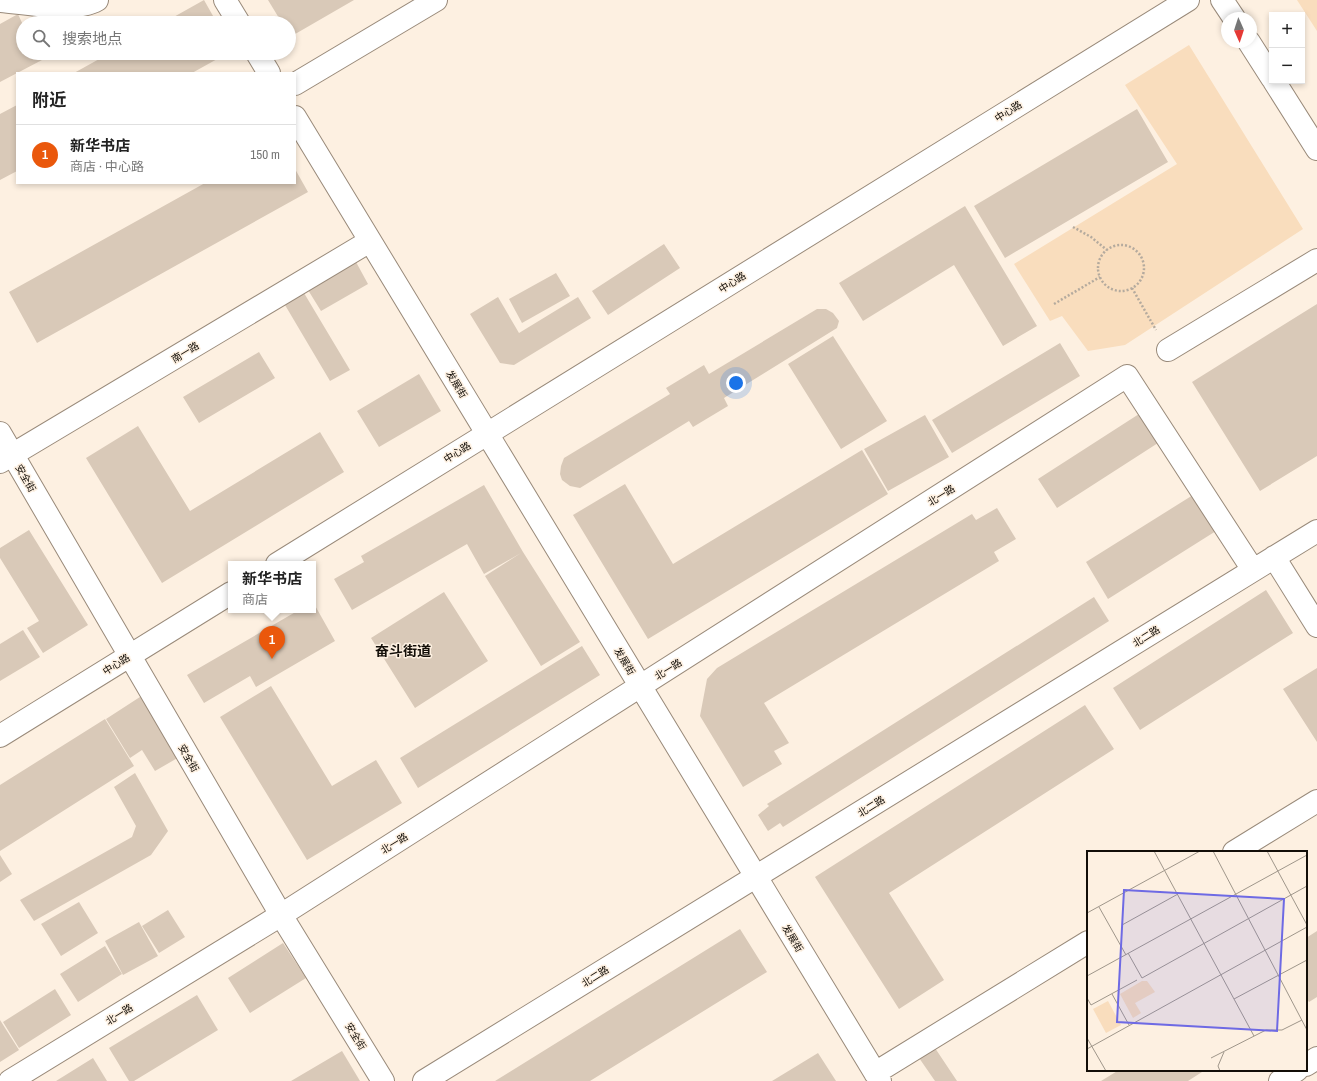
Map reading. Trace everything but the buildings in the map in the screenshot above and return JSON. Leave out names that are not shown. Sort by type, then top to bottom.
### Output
[{"type":"street","points":[[0,1],[71,7],[97,0]]},
{"type":"street","points":[[225,0],[234,16]]},
{"type":"street","points":[[296,83],[436,0]]},
{"type":"street","name":"中心路","points":[[282,561],[1188,0]]},
{"type":"street","points":[[1222,0],[1230,12]]},
{"type":"street","points":[[1253,48],[1269,73]]},
{"type":"street","points":[[261,60],[268,72]]},
{"type":"street","points":[[1276,84],[1317,149]]},
{"type":"street","name":"发展街","points":[[296,119],[878,1077]]},
{"type":"street","name":"南一路","points":[[6,459],[370,241]]},
{"type":"street","points":[[1168,350],[1317,260]]},
{"type":"street","name":"北一路","points":[[10,1081],[280,915],[1127,376],[1253,570]]},
{"type":"street","name":"安全街","points":[[0,432],[6,459],[129,656],[280,915],[384,1081]]},
{"type":"street","name":"北二路","points":[[424,1081],[1317,531]]},
{"type":"street","points":[[1274,557],[1317,626]]},
{"type":"street","name":"中心路","points":[[0,736],[228,594]]},
{"type":"street","points":[[1236,851],[1317,801]]},
{"type":"street","points":[[878,1077],[1087,943]]},
{"type":"street","points":[[1307,1063],[1317,1058]]},
{"type":"street","points":[[1280,1081],[1295,1071]]},
{"type":"path","points":[[1073,228],[1091,237],[1107,250]]},
{"type":"path","points":[[1121,245],[1135,250],[1140,256],[1143,262],[1144,270],[1142,277],[1132,288],[1118,291],[1104,284],[1098,270],[1099,262],[1107,250],[1121,245]]},
{"type":"path","points":[[1054,304],[1100,277]]},
{"type":"shaded area","points":[[1297,0],[1317,0],[1317,31],[1305,12]]},
{"type":"shaded area","points":[[1189,45],[1303,229],[1125,345],[1088,351],[1062,316],[1050,321],[1014,264],[1177,164],[1125,85]]},
{"type":"place","name":"新华书店","points":[[272,659]]},
{"type":"district","name":"奋斗街道","points":[[403,651]]}]
